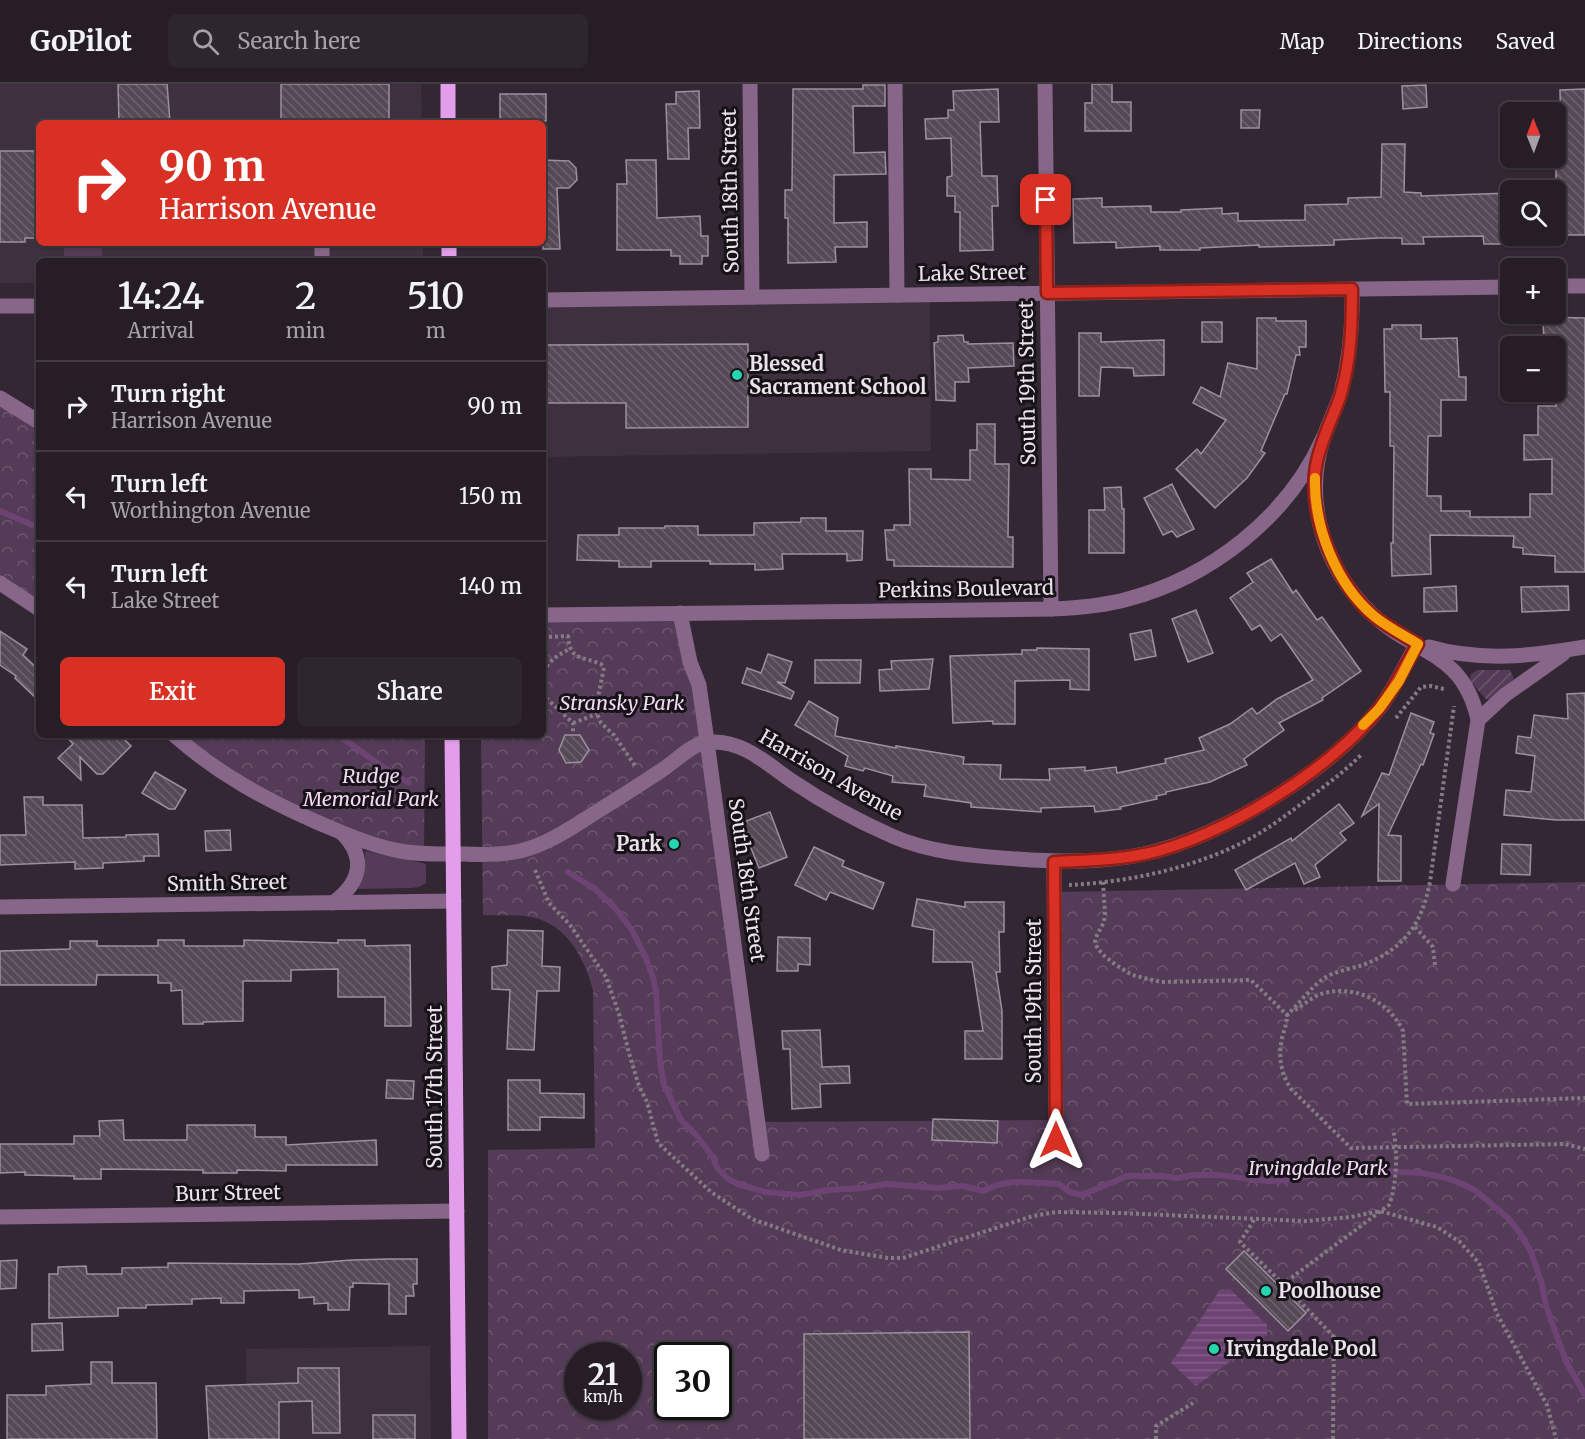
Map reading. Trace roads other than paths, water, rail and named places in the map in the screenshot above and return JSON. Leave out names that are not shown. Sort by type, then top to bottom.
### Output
[{"type":"main road","points":[[448,84],[448,120]]},
{"type":"main road","name":"South 17th Street","points":[[453,738],[459,1439]]},
{"type":"street","name":"South 18th Street","points":[[750,84],[752,297]]},
{"type":"street","points":[[895,84],[897,295]]},
{"type":"street","name":"South 19th Street","points":[[1045,84],[1051,609]]},
{"type":"street","points":[[1566,286],[1585,286]]},
{"type":"street","name":"Lake Street","points":[[546,300],[1500,287]]},
{"type":"street","points":[[1352,289],[1353,325],[1348,360],[1340,395],[1315,466],[1315,494],[1320,525],[1330,555],[1342,578],[1361,603],[1374,616],[1444,662],[1463,681],[1475,704],[1478,720],[1453,884]]},
{"type":"street","points":[[0,306],[36,306]]},
{"type":"street","points":[[0,398],[36,420]]},
{"type":"street","name":"Perkins Boulevard","points":[[546,615],[1051,609],[1086,607],[1127,600],[1161,589],[1193,574],[1229,552],[1256,530],[1281,504],[1302,475],[1323,438]]},
{"type":"street","points":[[0,583],[36,607]]},
{"type":"street","name":"South 18th Street","points":[[680,613],[690,662],[699,685],[762,1154]]},
{"type":"street","points":[[1418,644],[1448,652],[1489,657],[1526,656],[1585,647]]},
{"type":"street","name":"Harrison Avenue","points":[[707,741],[735,745],[760,757],[793,782],[864,823],[925,847],[975,855],[1054,862],[1098,861],[1146,854],[1233,822],[1312,772],[1352,737],[1379,709],[1399,681],[1418,644]]},
{"type":"street","points":[[1478,720],[1505,695],[1569,650]]},
{"type":"street","points":[[177,738],[197,755],[239,784],[282,807],[343,834],[395,850],[418,854],[500,854],[542,844],[707,741]]},
{"type":"street","points":[[333,903],[351,886],[357,872],[358,860],[353,845],[343,834]]},
{"type":"street","name":"South 19th Street","points":[[1054,862],[1056,1140]]},
{"type":"street","name":"Smith Street","points":[[0,908],[454,901]]},
{"type":"street","name":"Burr Street","points":[[0,1217],[457,1211]]},
{"type":"waterway","points":[[0,511],[36,527]]},
{"type":"waterway","points":[[342,738],[409,783]]},
{"type":"waterway","points":[[568,872],[595,889],[615,908],[632,930],[645,956],[656,991],[660,1061],[664,1085],[681,1120],[713,1157],[717,1168],[727,1178],[738,1184],[765,1192],[800,1195],[886,1184],[938,1188],[963,1186],[983,1191],[1013,1182],[1059,1184],[1070,1192],[1082,1195],[1127,1176],[1177,1178],[1218,1175],[1268,1181],[1362,1170],[1421,1173],[1442,1177],[1475,1190],[1507,1217],[1520,1233],[1531,1252],[1541,1281],[1546,1306],[1566,1361],[1585,1395]]},
{"type":"place","name":"Blessed Sacrament School","points":[[737,375]]},
{"type":"place","name":"Park","points":[[674,844]]},
{"type":"place","name":"Poolhouse","points":[[1266,1291]]},
{"type":"place","name":"Irvingdale Pool","points":[[1214,1349]]},
{"type":"park label","name":"Stransky Park","points":[[622,703]]},
{"type":"park label","name":"Rudge Memorial Park","points":[[371,788]]},
{"type":"park label","name":"Irvingdale Park","points":[[1318,1168]]}]
